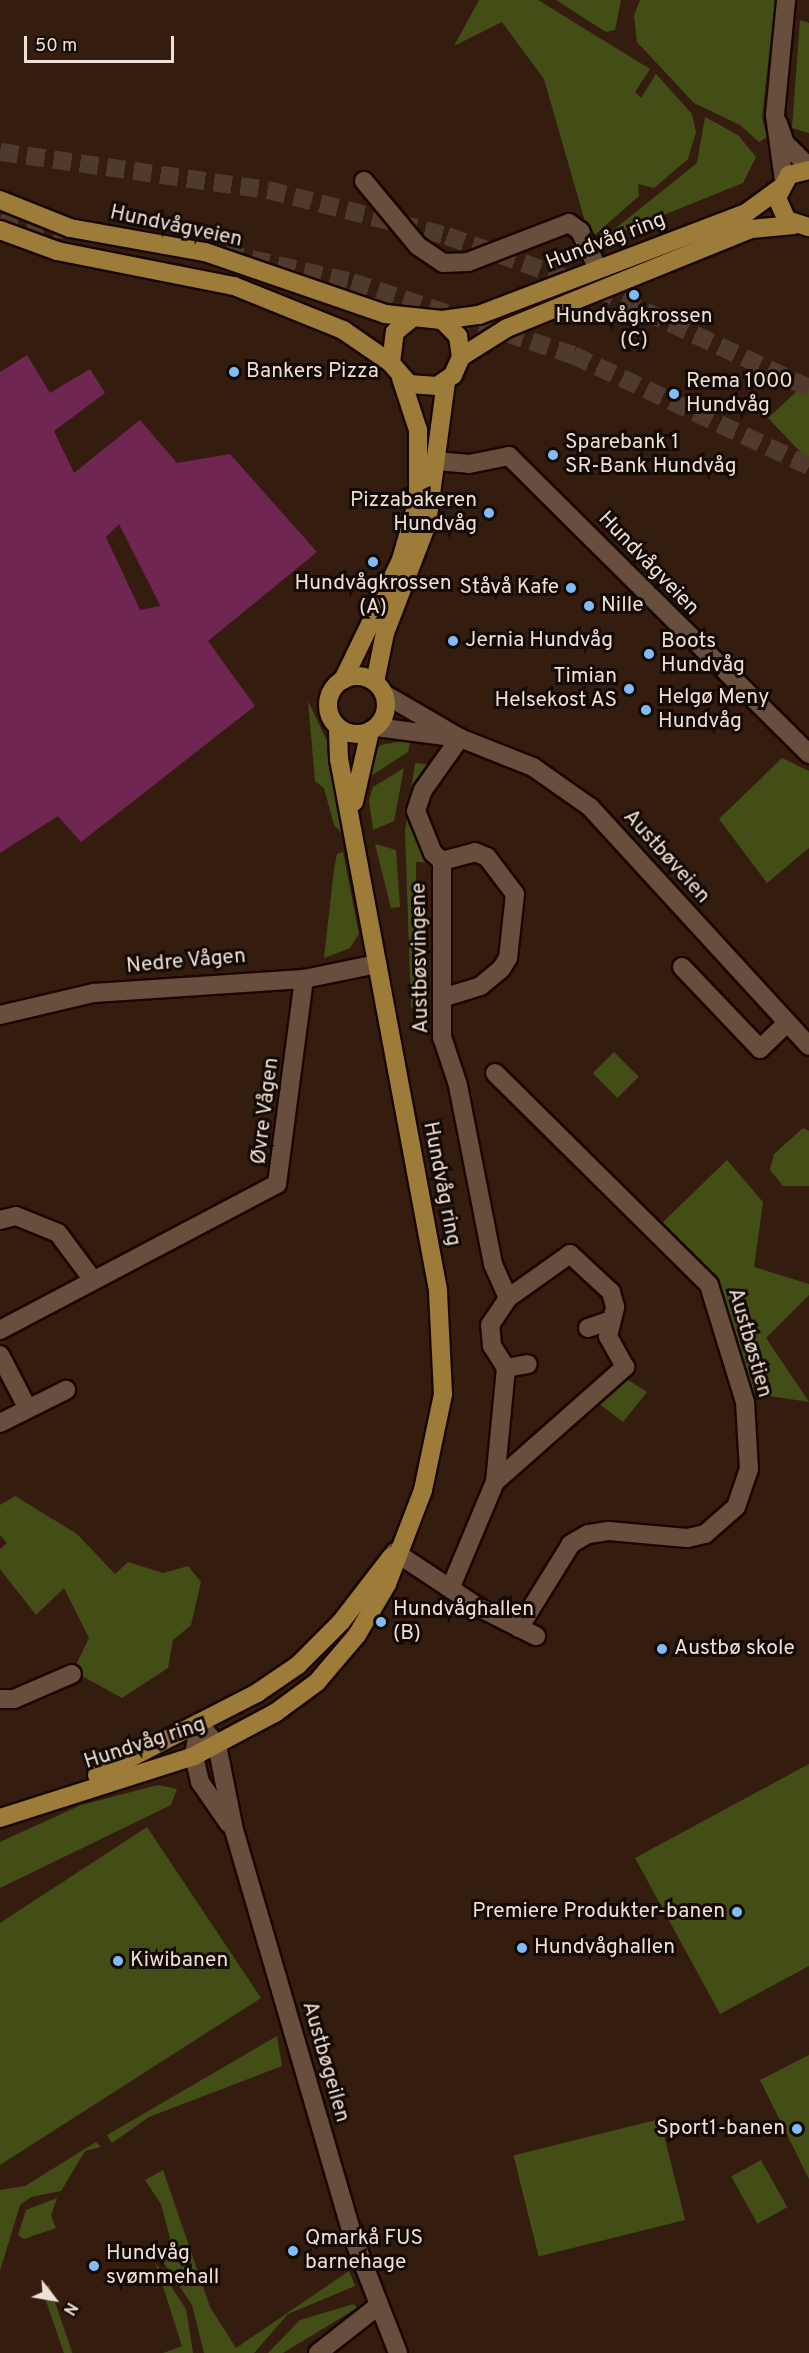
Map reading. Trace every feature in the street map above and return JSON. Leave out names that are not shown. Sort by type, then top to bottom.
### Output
[{"type":"main road","name":"Hundvåg ring","points":[[442,320],[479,315],[746,213],[781,185],[809,169]]},
{"type":"main road","points":[[781,185],[778,206],[801,226]]},
{"type":"main road","name":"Hundvågveien","points":[[0,200],[47,222],[205,252],[411,319]]},
{"type":"main road","name":"Hundvåg ring","points":[[461,357],[507,328],[751,229],[801,226]]},
{"type":"main road","name":"Hundvågveien","points":[[0,230],[57,251],[234,286],[343,330],[396,370]]},
{"type":"main road","points":[[411,319],[442,320],[458,336],[461,357],[446,381],[427,524],[385,633],[380,688],[386,712],[373,729],[350,733],[338,727],[328,702],[343,680],[401,560],[418,500],[418,430],[396,370],[395,332],[411,319]]},
{"type":"main road","points":[[396,370],[418,387],[446,381]]},
{"type":"main road","points":[[343,680],[360,676],[380,688]]},
{"type":"main road","name":"Hundvåg ring","points":[[0,1818],[194,1756],[218,1745],[317,1682],[357,1635],[387,1584],[395,1552],[436,1444],[443,1342],[338,727]]},
{"type":"main road","name":"Hundvåg ring","points":[[352,819],[357,774],[373,729]]},
{"type":"main road","name":"Hundvåg ring","points":[[0,1818],[199,1724],[298,1665],[341,1622],[395,1552]]},
{"type":"street","points":[[781,185],[775,115],[786,0]]},
{"type":"street","points":[[775,115],[785,143],[809,169]]},
{"type":"street","points":[[364,181],[418,246],[443,263],[468,262],[569,223],[580,231],[597,269]]},
{"type":"street","name":"Hundvågveien","points":[[436,460],[469,464],[509,456],[809,754]]},
{"type":"street","name":"Austbøveien","points":[[380,688],[460,738],[533,767],[591,807],[809,1046]]},
{"type":"street","name":"Austbøveien","points":[[373,729],[460,738]]},
{"type":"street","name":"Austbøsvingene","points":[[460,738],[423,790],[416,811],[429,846],[442,861],[446,997],[442,1037],[458,1085],[493,1264],[508,1298]]},
{"type":"street","points":[[442,861],[476,852],[487,857],[515,894],[508,958],[501,969],[482,986],[446,997]]},
{"type":"street","name":"Nedre Vågen","points":[[0,1015],[94,993],[304,979],[377,964]]},
{"type":"street","points":[[682,967],[760,1048],[787,1023]]},
{"type":"street","name":"Øvre Vågen","points":[[0,1330],[277,1184],[304,979]]},
{"type":"street","name":"Austbøstien","points":[[450,1589],[528,1632],[571,1544],[588,1534],[608,1531],[687,1538],[705,1534],[736,1507],[749,1461],[745,1402],[709,1286],[495,1073]]},
{"type":"street","points":[[0,1220],[16,1216],[58,1233],[81,1256],[93,1280]]},
{"type":"street","points":[[395,1552],[450,1589],[495,1482],[506,1368],[492,1346],[490,1325],[508,1298],[570,1254],[611,1292],[610,1343],[625,1367],[495,1482]]},
{"type":"street","points":[[588,1328],[611,1320]]},
{"type":"street","points":[[0,1355],[27,1407]]},
{"type":"street","points":[[506,1368],[528,1364]]},
{"type":"street","points":[[0,1423],[27,1407],[66,1390]]},
{"type":"street","points":[[0,1699],[14,1699],[72,1674]]},
{"type":"street","points":[[199,1724],[218,1745]]},
{"type":"street","name":"Austbøgeilen","points":[[199,1724],[194,1756],[200,1782],[234,1830]]},
{"type":"street","name":"Austbøgeilen","points":[[218,1745],[234,1830],[378,2306],[398,2353]]},
{"type":"street","points":[[318,2353],[378,2306]]},
{"type":"green space","points":[[479,0],[538,0],[650,69],[635,92],[641,98],[656,74],[692,114],[696,132],[688,159],[654,188],[638,184],[639,196],[590,239],[544,79],[502,22],[454,46]]},
{"type":"green space","points":[[556,0],[621,0],[615,30],[606,32]]},
{"type":"green space","points":[[640,0],[775,0],[762,118],[767,137],[759,142],[740,125],[694,103],[637,42],[634,16]]},
{"type":"green space","points":[[800,20],[809,23],[809,133],[792,128]]},
{"type":"green space","points":[[705,117],[738,135],[756,157],[743,183],[601,240],[697,163]]},
{"type":"green space","points":[[809,380],[809,461],[768,418]]},
{"type":"green space","points":[[308,701],[329,745],[342,833],[334,825],[324,788],[315,781]]},
{"type":"green space","points":[[411,739],[408,752],[369,777],[364,787],[369,756],[381,745]]},
{"type":"green space","points":[[782,758],[809,771],[809,848],[767,883],[719,819]]},
{"type":"green space","points":[[415,763],[432,765],[409,803]]},
{"type":"green space","points":[[404,768],[394,821],[373,830],[369,800],[373,787]]},
{"type":"green space","points":[[409,804],[408,824],[433,863],[416,862],[416,1012],[411,1007],[405,831]]},
{"type":"green space","points":[[375,844],[396,850],[400,907],[391,908]]},
{"type":"green space","points":[[343,852],[359,934],[350,948],[324,958],[334,869],[337,854]]},
{"type":"green space","points":[[614,1052],[639,1077],[618,1098],[593,1073]]},
{"type":"green space","points":[[803,1128],[809,1131],[809,1186],[783,1186],[770,1170],[774,1154]]},
{"type":"green space","points":[[727,1160],[763,1202],[754,1267],[809,1284],[809,1295],[766,1338],[809,1402],[750,1393],[732,1334],[659,1226]]},
{"type":"green space","points":[[625,1378],[647,1392],[623,1422],[597,1402]]},
{"type":"green space","points":[[15,1496],[77,1534],[115,1574],[128,1562],[163,1573],[188,1566],[201,1582],[191,1625],[173,1640],[168,1668],[122,1698],[73,1671],[89,1638],[64,1588],[36,1615],[0,1569],[0,1549],[7,1543],[0,1535],[0,1505]]},
{"type":"green space","name":"Premiere Produkter-banen","points":[[809,1764],[809,1966],[720,2014],[635,1858]]},
{"type":"green space","points":[[158,1785],[177,1789],[171,1805],[0,1888],[0,1842],[81,1805]]},
{"type":"green space","name":"Kiwibanen","points":[[147,1827],[261,1998],[0,2165],[0,1923]]},
{"type":"green space","points":[[277,2036],[282,2066],[149,2117],[112,2143],[107,2135]]},
{"type":"green space","name":"Sport1-banen","points":[[809,2055],[809,2179],[760,2080]]},
{"type":"green space","points":[[660,2119],[685,2220],[539,2256],[513,2156]]},
{"type":"green space","points":[[96,2142],[101,2147],[85,2151],[61,2191],[31,2197],[20,2205],[0,2271],[0,2190],[25,2186]]},
{"type":"green space","points":[[761,2160],[787,2207],[757,2224],[731,2176]]},
{"type":"green space","points":[[163,2170],[210,2307],[236,2348],[349,2271],[355,2286],[288,2314],[254,2353],[204,2353],[192,2305],[162,2260],[170,2238],[161,2204],[145,2180]]},
{"type":"green space","points":[[57,2198],[51,2216],[56,2228],[24,2239],[18,2235],[26,2210]]},
{"type":"green space","points":[[155,2262],[186,2309],[193,2353],[163,2353],[182,2346]]},
{"type":"green space","points":[[49,2285],[72,2353],[64,2353],[41,2288]]},
{"type":"green space","points":[[354,2304],[357,2308],[283,2353],[268,2353],[300,2320]]},
{"type":"shaded area","points":[[27,355],[50,393],[90,369],[105,393],[54,431],[74,473],[140,420],[177,463],[230,454],[317,552],[208,641],[255,706],[81,842],[58,816],[0,853],[0,372]],"holes":[[[119,524],[160,606],[140,610],[106,537]]]},
{"type":"tunnel","points":[[0,152],[268,190],[447,236],[597,289],[809,388]]},
{"type":"tunnel","points":[[0,223],[67,230]]},
{"type":"tunnel","points":[[225,253],[352,282],[573,355],[809,466]]},
{"type":"place","name":"Hundvågkrossen (C)","points":[[634,295]]},
{"type":"place","name":"Bankers Pizza","points":[[234,372]]},
{"type":"place","name":"Rema 1000 Hundvåg","points":[[674,394]]},
{"type":"place","name":"Sparebank 1 SR-Bank Hundvåg","points":[[553,455]]},
{"type":"place","name":"Pizzabakeren Hundvåg","points":[[489,513]]},
{"type":"place","name":"Hundvågkrossen (A)","points":[[373,562]]},
{"type":"place","name":"Ståvå Kafe","points":[[571,588]]},
{"type":"place","name":"Nille","points":[[589,606]]},
{"type":"place","name":"Jernia Hundvåg","points":[[453,641]]},
{"type":"place","name":"Boots Hundvåg","points":[[649,654]]},
{"type":"place","name":"Timian Helsekost AS","points":[[629,689]]},
{"type":"place","name":"Helgø Meny Hundvåg","points":[[646,710]]},
{"type":"place","name":"Hundvåghallen (B)","points":[[381,1622]]},
{"type":"place","name":"Austbø skole","points":[[662,1649]]},
{"type":"place","name":"Premiere Produkter-banen","points":[[737,1912]]},
{"type":"place","name":"Hundvåghallen","points":[[522,1948]]},
{"type":"place","name":"Kiwibanen","points":[[118,1961]]},
{"type":"place","name":"Sport1-banen","points":[[797,2129]]},
{"type":"place","name":"Qmarkå FUS barnehage","points":[[293,2251]]},
{"type":"place","name":"Hundvåg svømmehall","points":[[94,2266]]}]
